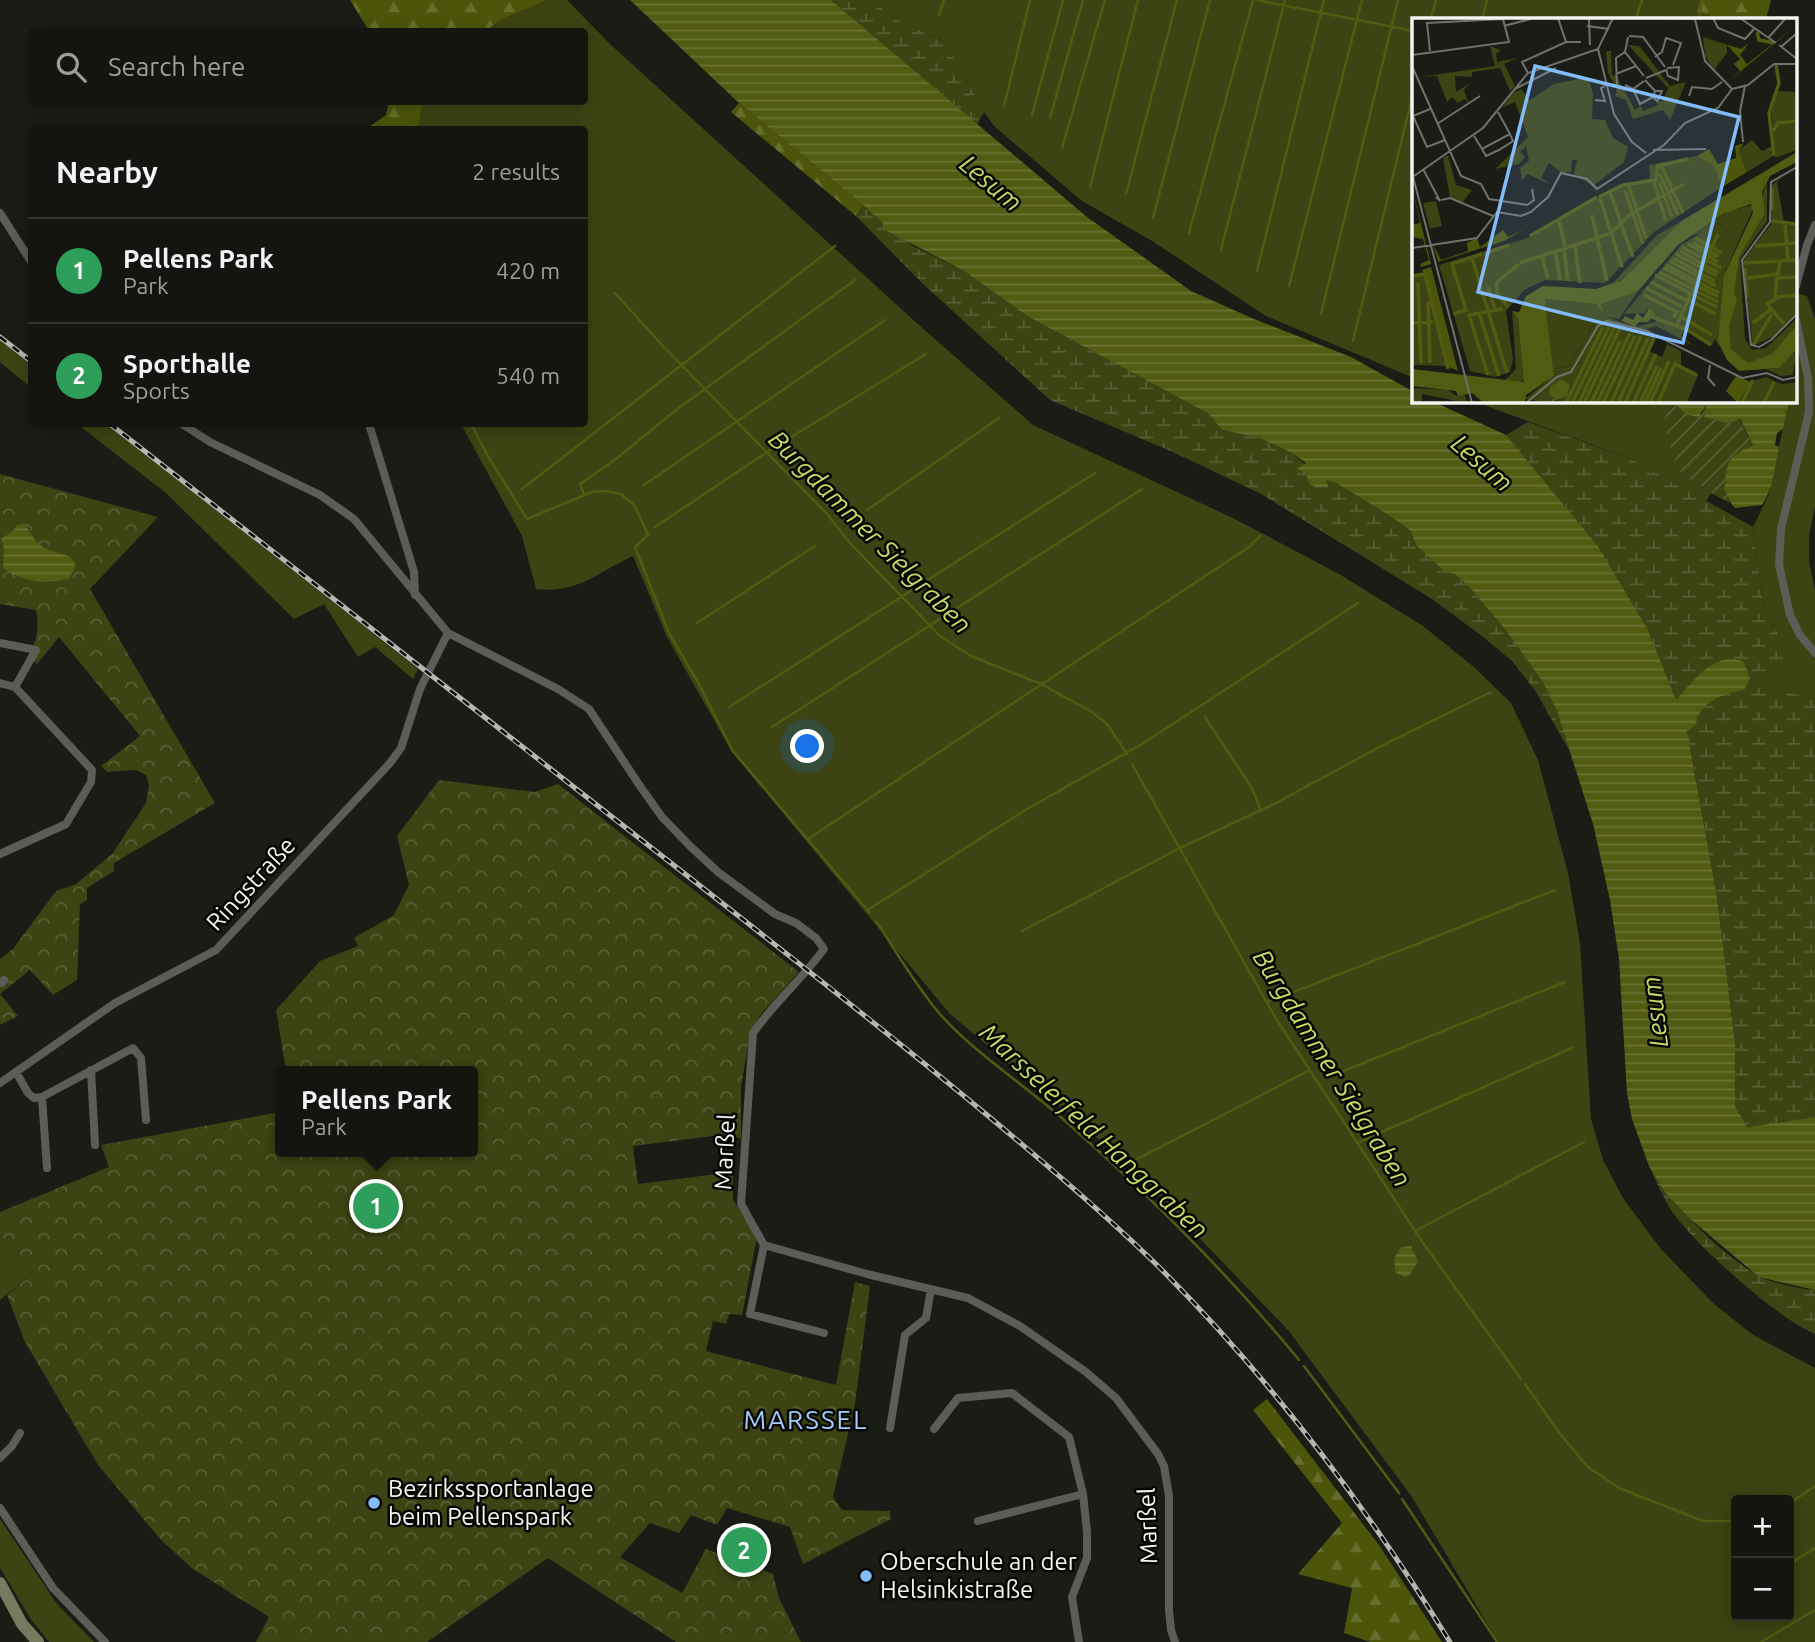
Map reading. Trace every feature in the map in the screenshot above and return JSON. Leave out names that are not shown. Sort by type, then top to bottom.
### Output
[{"type":"street","points":[[0,213],[28,257]]},
{"type":"street","points":[[1798,279],[1815,225]]},
{"type":"street","points":[[1798,330],[1808,378],[1809,412],[1781,529],[1779,564],[1790,615],[1800,635],[1815,653]]},
{"type":"street","points":[[187,427],[210,442],[320,495],[354,519],[448,633]]},
{"type":"street","points":[[370,427],[414,572],[415,595]]},
{"type":"street","name":"Marßel","points":[[448,633],[558,689],[589,709],[639,786],[662,817],[690,846],[718,872],[775,914],[796,923],[816,938],[824,949],[765,1015],[753,1033],[741,1204],[764,1245],[841,1268],[968,1298],[1020,1326],[1086,1372],[1116,1398],[1164,1466],[1169,1496],[1169,1609],[1175,1642]]},
{"type":"street","name":"Ringstraße","points":[[0,1083],[115,1003],[216,950],[401,748],[420,689],[448,633]]},
{"type":"street","points":[[0,643],[36,650],[15,687]]},
{"type":"street","points":[[0,683],[15,687],[92,770],[91,782],[66,824],[0,854]]},
{"type":"street","points":[[16,1072],[28,1093],[34,1098],[42,1097],[133,1048],[141,1058],[146,1119]]},
{"type":"street","points":[[91,1070],[96,1145]]},
{"type":"street","points":[[42,1097],[47,1168]]},
{"type":"street","points":[[764,1245],[750,1314],[824,1333]]},
{"type":"street","points":[[890,1429],[905,1335],[926,1318],[931,1289]]},
{"type":"street","points":[[934,1429],[958,1398],[1012,1393],[1069,1437],[1083,1493],[1087,1532],[1087,1559],[1072,1597],[1079,1642]]},
{"type":"street","points":[[0,1458],[20,1433]]},
{"type":"street","points":[[978,1521],[1083,1493]]},
{"type":"street","points":[[0,1508],[53,1588],[105,1642]]},
{"type":"street","points":[[0,1583],[22,1624],[38,1642]]},
{"type":"green space","points":[[350,0],[548,0],[505,18],[490,28],[367,28]]},
{"type":"green space","points":[[548,0],[567,0],[610,44],[1033,425],[1235,519],[1339,574],[1423,626],[1474,667],[1511,703],[1538,760],[1568,873],[1580,943],[1591,1119],[1603,1160],[1623,1198],[1660,1248],[1713,1303],[1753,1335],[1815,1368],[1815,1642],[1498,1642],[1412,1497],[1288,1330],[1126,1162],[950,1014],[732,752],[667,637],[633,556],[576,585],[551,590],[536,589],[522,536],[463,427],[588,427],[588,126],[419,126],[422,105],[588,105],[588,28],[490,28],[505,18]]},
{"type":"green space","points":[[831,0],[873,0],[892,17],[946,43],[984,112],[977,125]]},
{"type":"green space","points":[[873,0],[1699,0],[1697,13],[1720,18],[1412,18],[1412,377],[1266,316],[1152,241],[1082,201],[995,127],[946,43],[892,17]]},
{"type":"green space","points":[[1699,0],[1771,0],[1766,18],[1720,18],[1697,13]]},
{"type":"green space","points":[[739,103],[863,205],[856,216],[731,112]]},
{"type":"green space","points":[[388,105],[422,105],[419,126],[370,126],[386,115]]},
{"type":"green space","points":[[863,205],[913,246],[964,271],[1027,316],[1209,414],[1222,430],[1260,438],[1292,453],[1325,481],[1336,483],[1411,531],[1416,545],[1469,587],[1504,628],[1542,681],[1557,711],[1573,757],[1536,692],[1513,662],[1482,636],[1432,599],[1261,494],[1175,453],[1050,400],[922,283],[856,216]]},
{"type":"green space","points":[[1798,294],[1807,296],[1815,319],[1815,506],[1809,536],[1809,561],[1815,591],[1815,699],[1756,684],[1784,647],[1763,603],[1753,527],[1768,496],[1789,402],[1798,402]]},
{"type":"green space","points":[[0,340],[28,363],[28,385],[0,362]]},
{"type":"green space","points":[[1476,402],[1676,402],[1666,413],[1677,470],[1711,493],[1706,501],[1631,459]]},
{"type":"green space","points":[[1705,402],[1704,417],[1739,419],[1753,445],[1736,454],[1726,467],[1730,503],[1677,470],[1665,425],[1666,413],[1676,404],[1685,414],[1702,414]]},
{"type":"green space","points":[[1528,422],[1631,459],[1753,527],[1763,603],[1784,647],[1785,658],[1756,684],[1815,699],[1815,1117],[1747,1127],[1735,1106],[1735,1043],[1717,897],[1687,731],[1647,628],[1598,546],[1506,435]]},
{"type":"green space","points":[[81,427],[110,427],[418,669],[413,679],[375,647],[358,657],[324,604],[294,619],[166,493]]},
{"type":"green space","points":[[0,474],[158,517],[90,589],[215,803],[114,863],[114,871],[87,888],[87,900],[80,904],[77,980],[53,995],[30,970],[0,994],[0,959],[13,949],[56,891],[76,884],[112,854],[146,803],[149,785],[146,775],[136,770],[107,772],[101,766],[140,736],[59,637],[37,664],[28,656],[37,634],[36,610],[0,604]]},
{"type":"green space","points":[[439,780],[535,792],[558,784],[799,972],[762,1013],[750,1032],[741,1087],[741,1139],[729,1134],[633,1146],[638,1184],[733,1172],[733,1200],[757,1237],[742,1315],[729,1314],[726,1324],[713,1321],[706,1351],[836,1385],[855,1282],[870,1286],[855,1404],[833,1497],[842,1510],[890,1511],[891,1519],[803,1564],[790,1527],[727,1508],[717,1525],[691,1515],[679,1533],[650,1523],[620,1557],[682,1593],[706,1549],[773,1574],[779,1598],[801,1642],[676,1642],[548,1558],[427,1642],[256,1642],[269,1617],[193,1569],[161,1540],[98,1465],[25,1342],[7,1295],[32,1274],[0,1234],[0,1212],[109,1167],[101,1145],[275,1113],[275,1157],[478,1157],[478,1066],[285,1066],[276,1010],[320,961],[358,946],[354,938],[394,915],[409,885],[397,836]]},
{"type":"green space","points":[[0,994],[18,1016],[0,1025]]},
{"type":"green space","points":[[1649,1166],[1671,1197],[1697,1226],[1741,1264],[1769,1280],[1815,1290],[1815,1334],[1799,1326],[1759,1297],[1698,1241],[1671,1210]]},
{"type":"green space","points":[[0,1234],[32,1274],[0,1300]]},
{"type":"green space","points":[[1267,1399],[1379,1545],[1442,1642],[1370,1642],[1344,1633],[1352,1588],[1298,1574],[1342,1523],[1253,1410]]},
{"type":"green space","points":[[0,1519],[57,1604],[94,1642],[49,1642],[30,1618],[0,1568]]},
{"type":"water","name":"Lesum","points":[[630,0],[831,0],[1087,217],[1191,291],[1351,357],[1412,391],[1412,402],[1434,402],[1506,435],[1598,546],[1647,628],[1676,700],[1698,676],[1714,664],[1733,659],[1744,662],[1750,679],[1744,690],[1720,696],[1707,704],[1698,716],[1696,724],[1687,731],[1717,897],[1735,1043],[1735,1106],[1747,1127],[1815,1117],[1815,1290],[1759,1277],[1689,1218],[1665,1192],[1649,1166],[1632,1119],[1627,1093],[1619,959],[1610,900],[1593,824],[1557,711],[1542,681],[1504,628],[1469,587],[1455,574],[1444,571],[1416,545],[1411,531],[1390,516],[1336,483],[1326,481],[1328,486],[1317,487],[1309,484],[1306,473],[1297,469],[1306,463],[1292,453],[1260,438],[1222,430],[1209,414],[1027,316],[964,271],[885,230],[883,223],[863,205],[739,103]]},
{"type":"water","points":[[1707,402],[1699,417],[1685,414],[1676,404]]},
{"type":"water","points":[[1707,402],[1789,402],[1783,429],[1777,433],[1775,445],[1779,447],[1773,477],[1762,505],[1735,508],[1724,489],[1726,470],[1731,459],[1753,445],[1740,419],[1727,423],[1704,417]]},
{"type":"water","points":[[23,524],[41,546],[73,560],[74,571],[68,579],[34,581],[3,568],[4,546],[1,539],[17,525]]},
{"type":"water","points":[[1411,1246],[1418,1261],[1410,1275],[1405,1277],[1396,1273],[1395,1259],[1402,1247]]},
{"type":"waterway","points":[[939,15],[944,0]]},
{"type":"waterway","points":[[1004,106],[1030,0]]},
{"type":"waterway","points":[[1032,115],[1063,0]]},
{"type":"waterway","points":[[1050,118],[1083,0]]},
{"type":"waterway","points":[[1062,148],[1105,0]]},
{"type":"waterway","points":[[1090,187],[1138,0]]},
{"type":"waterway","points":[[1126,194],[1177,0]]},
{"type":"waterway","points":[[1153,218],[1210,0]]},
{"type":"waterway","points":[[1189,233],[1253,0]]},
{"type":"waterway","points":[[1256,0],[1412,31]]},
{"type":"waterway","points":[[1221,250],[1285,0]]},
{"type":"waterway","points":[[1257,271],[1324,0]]},
{"type":"waterway","points":[[1289,286],[1362,0]]},
{"type":"waterway","points":[[1321,314],[1398,0]]},
{"type":"waterway","points":[[1431,18],[1436,0]]},
{"type":"waterway","points":[[1482,18],[1487,0]]},
{"type":"waterway","points":[[1636,18],[1642,0]]},
{"type":"waterway","points":[[1699,18],[1702,0]]},
{"type":"waterway","points":[[1353,341],[1412,97]]},
{"type":"waterway","name":"Burgdammer Sielgraben","points":[[522,489],[835,246]]},
{"type":"waterway","points":[[584,494],[580,484],[616,459],[676,410],[855,280]]},
{"type":"waterway","name":"Burgdammer Sielgraben","points":[[615,293],[940,636],[971,656],[1041,684],[1092,712],[1107,724],[1127,754]]},
{"type":"waterway","points":[[644,485],[885,320]]},
{"type":"waterway","points":[[655,527],[767,452],[926,354]]},
{"type":"waterway","points":[[867,510],[999,418]]},
{"type":"waterway","name":"Marsselerfeld Hanggraben","points":[[473,427],[527,519],[592,492],[621,494],[635,506],[648,535],[635,547],[669,633],[699,684],[732,750],[870,913]]},
{"type":"waterway","points":[[729,707],[1095,473]]},
{"type":"waterway","points":[[772,727],[1142,489]]},
{"type":"waterway","points":[[808,839],[1249,547],[1260,536]]},
{"type":"waterway","points":[[697,623],[815,546]]},
{"type":"waterway","points":[[869,909],[1027,809],[1142,744],[1358,603]]},
{"type":"waterway","points":[[1022,931],[1180,848],[1276,803],[1385,744],[1491,692]]},
{"type":"waterway","points":[[1205,717],[1252,788],[1261,811]]},
{"type":"waterway","name":"Burgdammer Sielgraben","points":[[1132,764],[1275,1017],[1421,1240],[1521,1379]]},
{"type":"waterway","points":[[1268,1002],[1555,890]]},
{"type":"waterway","name":"Marsselerfeld Hanggraben","points":[[876,921],[922,991],[952,1027],[1049,1107],[1126,1176],[1216,1265],[1299,1360]]},
{"type":"waterway","points":[[1336,1074],[1565,982]]},
{"type":"waterway","points":[[1357,1143],[1572,1048]]},
{"type":"waterway","points":[[1118,1169],[1310,1070]]},
{"type":"waterway","points":[[1415,1231],[1584,1142]]},
{"type":"waterway","name":"Marsselerfeld Hanggraben","points":[[1304,1366],[1399,1493]]},
{"type":"waterway","name":"Burgdammer Sielgraben","points":[[1525,1384],[1560,1434],[1588,1467],[1619,1488],[1703,1521],[1731,1521]]},
{"type":"waterway","name":"Burgdammer Sielgraben","points":[[1794,1501],[1815,1486]]},
{"type":"waterway","name":"Marsselerfeld Hanggraben","points":[[1402,1499],[1497,1642]]},
{"type":"waterway","points":[[1794,1561],[1815,1548]]},
{"type":"waterway","points":[[1761,1642],[1815,1610]]},
{"type":"railway","points":[[0,337],[28,359]]},
{"type":"railway","points":[[114,427],[878,1026],[1117,1227],[1200,1310],[1278,1399],[1385,1542],[1450,1642]]},
{"type":"place","name":"Pellens Park","points":[[376,1206]]},
{"type":"place","name":"Bezirkssportanlage beim Pellenspark","points":[[374,1503]]},
{"type":"place","name":"Sporthalle","points":[[744,1550]]},
{"type":"place","name":"Oberschule an der Helsinkistraße","points":[[866,1576]]},
{"type":"district","name":"MARSSEL","points":[[806,1420]]}]
